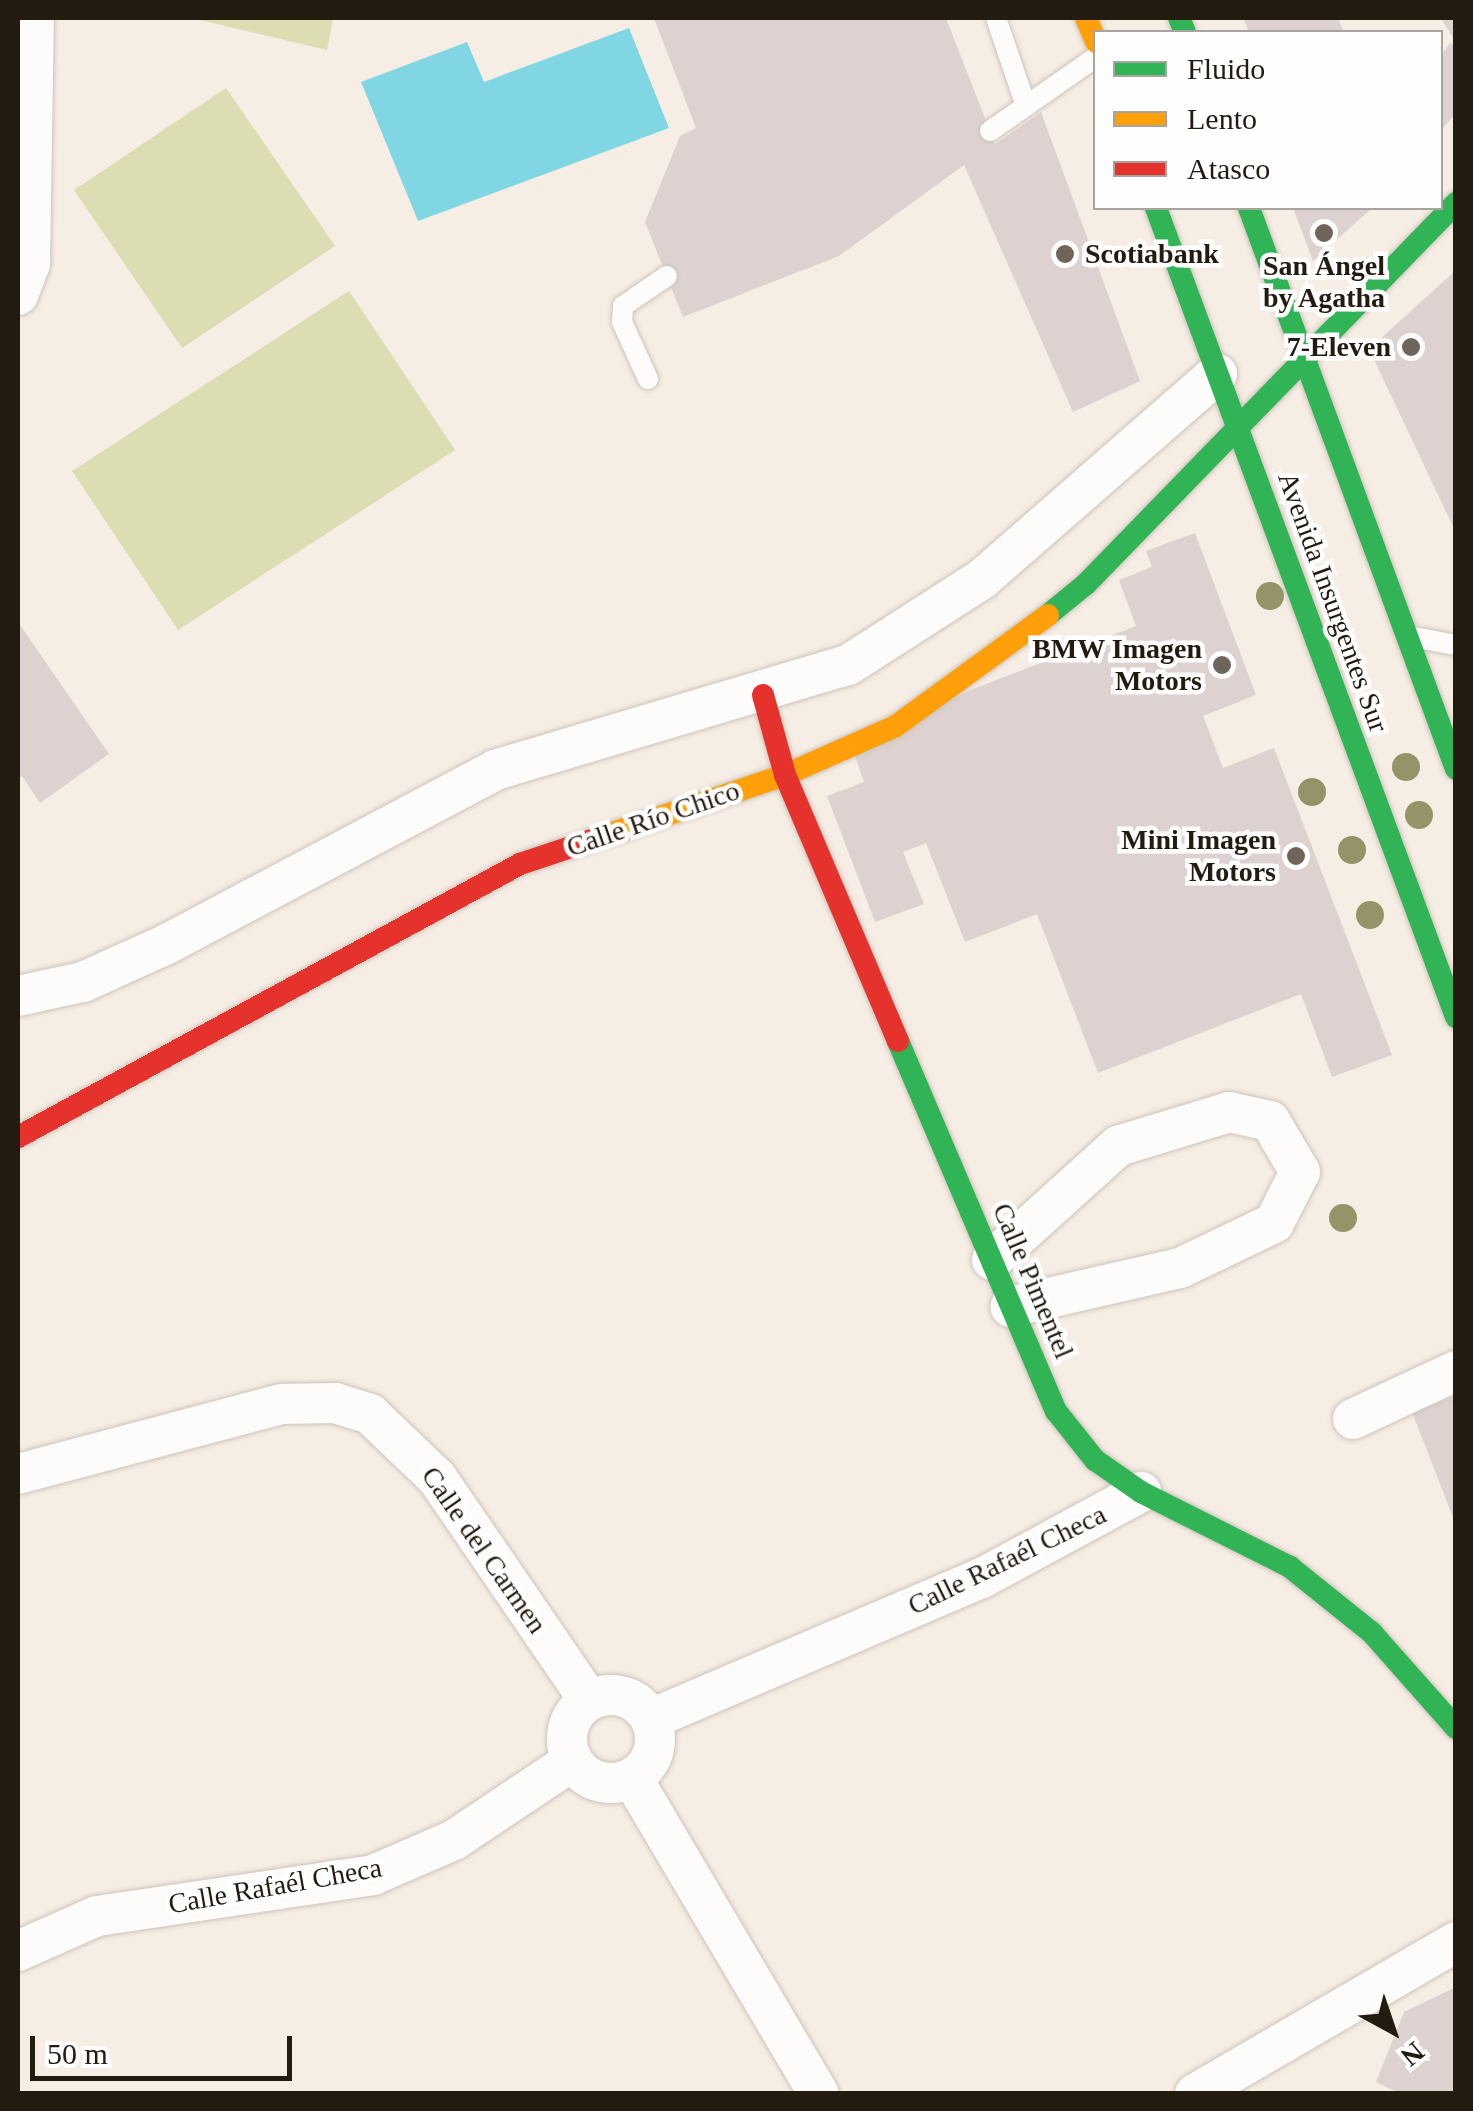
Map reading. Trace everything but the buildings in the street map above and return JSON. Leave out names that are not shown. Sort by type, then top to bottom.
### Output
[{"type":"street","points":[[22,274],[34,18]]},
{"type":"street","name":"Calle Río Chico","points":[[18,1137],[520,864],[896,726],[994,660],[1086,584],[1238,434],[1456,203]]},
{"type":"street","name":"Avenida Insurgentes Sur","points":[[1157,210],[1456,1017]]},
{"type":"street","name":"Avenida Insurgentes Sur","points":[[1250,210],[1456,769]]},
{"type":"street","points":[[18,996],[83,982],[167,944],[494,770],[764,700],[848,665],[922,622],[982,580],[1217,374]]},
{"type":"street","name":"Calle Pimentel","points":[[764,700],[782,766],[1056,1410],[1095,1460],[1141,1492],[1290,1566],[1372,1633],[1456,1728]]},
{"type":"street","points":[[992,1260],[1118,1146],[1229,1112],[1270,1121],[1300,1172],[1274,1223],[1180,1268],[1010,1307]]},
{"type":"street","points":[[1353,1420],[1456,1371]]},
{"type":"street","name":"Calle del Carmen","points":[[18,1474],[282,1404],[335,1403],[370,1414],[438,1478],[589,1700]]},
{"type":"street","name":"Calle Rafaél Checa","points":[[651,1719],[982,1578],[1141,1492]]},
{"type":"street","points":[[624,1697],[651,1719],[653,1752],[632,1778],[598,1782],[572,1761],[568,1727],[589,1700],[624,1697]]},
{"type":"street","name":"Calle Rafaél Checa","points":[[18,1951],[98,1916],[373,1875],[454,1840],[572,1761]]},
{"type":"street","points":[[632,1778],[819,2094]]},
{"type":"street","points":[[1195,2094],[1456,1942]]},
{"type":"lane","points":[[996,18],[1026,106]]},
{"type":"lane","points":[[990,132],[1093,59]]},
{"type":"lane","points":[[648,379],[622,322],[623,306],[631,294],[667,276]]},
{"type":"lane","points":[[1406,635],[1456,646]]},
{"type":"green space","points":[[192,18],[333,18],[327,50]]},
{"type":"green space","points":[[226,88],[335,246],[182,348],[74,190]]},
{"type":"green space","points":[[349,291],[455,450],[178,630],[72,471]]},
{"type":"water","points":[[629,28],[669,128],[418,221],[361,82],[467,42],[484,82]]},
{"type":"traffic: fast","points":[[1179,18],[1184,30]]},
{"type":"traffic: fast","points":[[1048,615],[1086,584],[1456,203]]},
{"type":"traffic: fast","points":[[1157,210],[1456,1017]]},
{"type":"traffic: fast","points":[[1250,210],[1456,769]]},
{"type":"traffic: fast","points":[[898,1041],[1056,1411],[1095,1460],[1141,1492],[1290,1567],[1372,1633],[1456,1728]]},
{"type":"traffic: slow","points":[[1086,18],[1093,35]]},
{"type":"traffic: slow","points":[[592,840],[785,775],[896,726],[1048,615]]},
{"type":"traffic: jam","points":[[763,695],[785,775],[898,1041]]},
{"type":"traffic: jam","points":[[18,1137],[520,864],[592,840]]},
{"type":"place","name":"San Ángel by Agatha","points":[[1324,233]]},
{"type":"place","name":"Scotiabank","points":[[1065,254]]},
{"type":"place","name":"7-Eleven","points":[[1411,347]]},
{"type":"place","name":"BMW Imagen Motors","points":[[1222,665]]},
{"type":"place","name":"Mini Imagen Motors","points":[[1296,856]]}]
